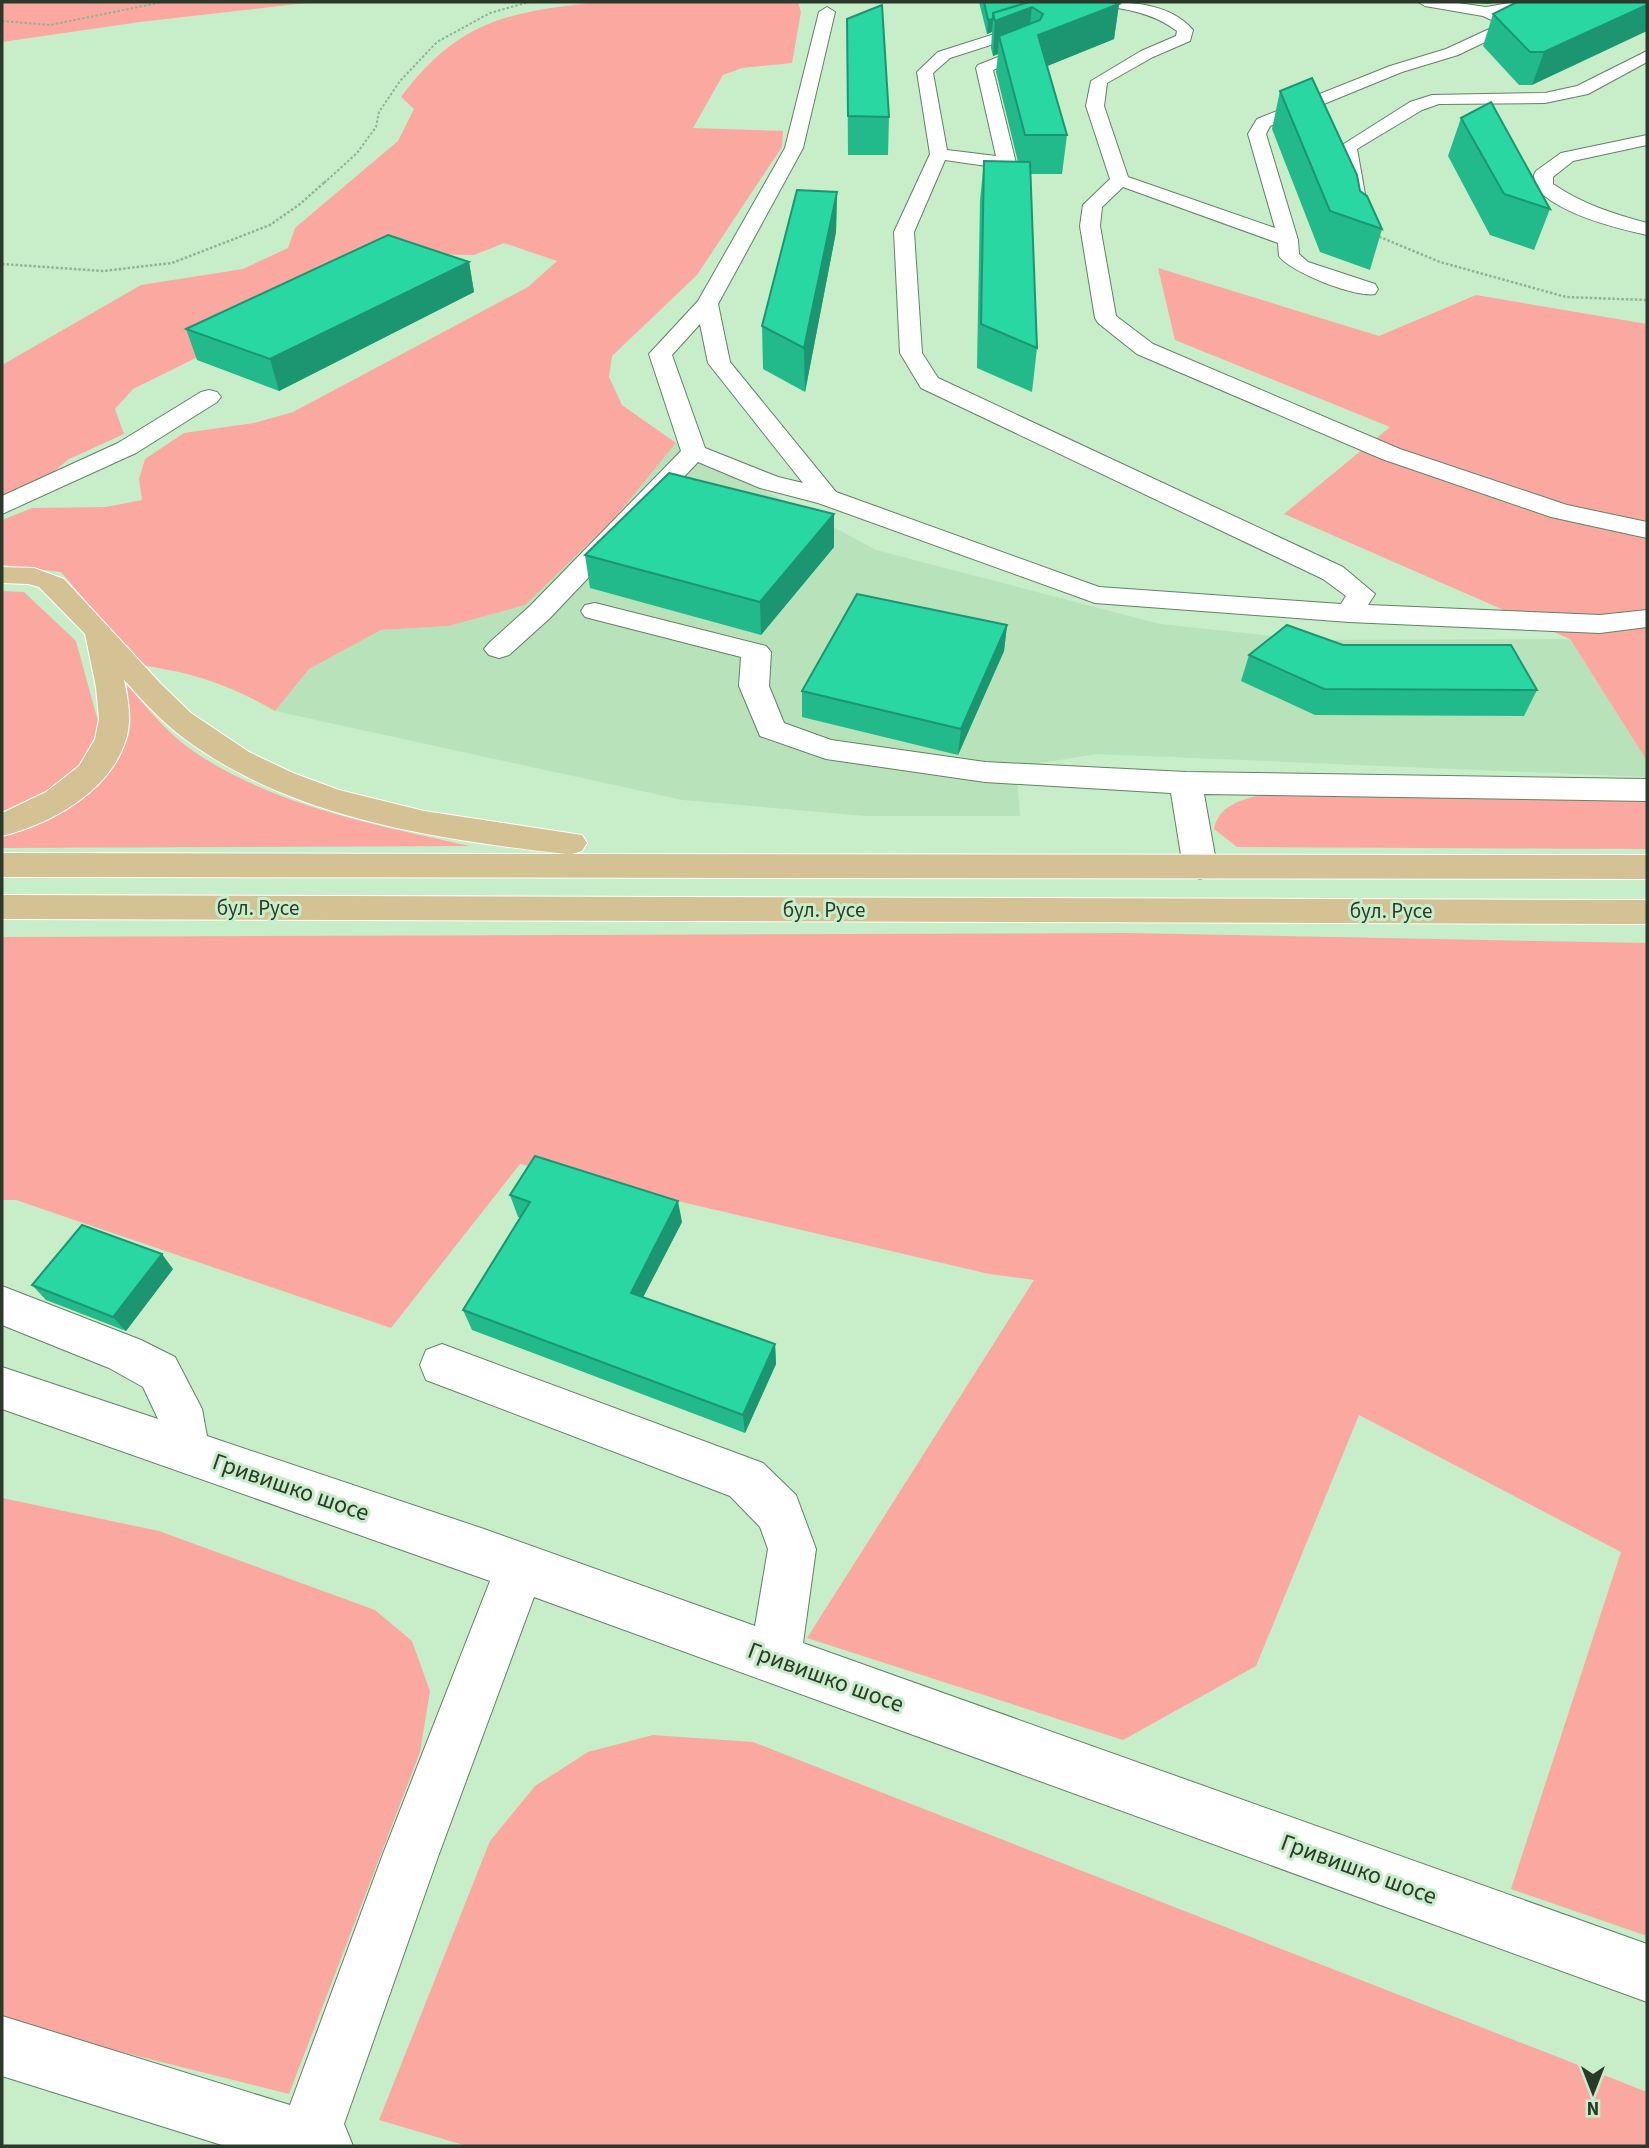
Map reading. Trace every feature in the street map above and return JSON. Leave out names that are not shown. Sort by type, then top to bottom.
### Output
[{"type":"main road","points":[[2,575],[44,579],[54,585],[99,631],[165,708],[228,754],[262,772],[307,790],[419,820],[493,835],[777,865]]},
{"type":"main road","points":[[2,825],[24,818],[79,783],[97,765],[110,744],[114,721],[112,700],[99,631]]},
{"type":"main road","name":"бул. Русе","points":[[2,865],[1647,867]]},
{"type":"main road","name":"бул. Русе","points":[[2,908],[1647,912]]},
{"type":"street","points":[[1120,180],[1095,106],[1099,81],[1147,54],[1184,38],[1185,30],[1174,22],[1141,7],[1109,2],[944,55],[925,72],[939,154],[904,232],[911,353],[929,383],[1333,573],[1362,594],[1349,613]]},
{"type":"street","points":[[1367,289],[1301,266],[1289,256],[1288,240],[1257,134],[1263,123],[1386,72],[1452,52],[1509,25],[1504,19],[1486,12],[1425,2]]},
{"type":"street","points":[[1486,12],[1537,2]]},
{"type":"street","points":[[830,5],[794,148],[707,303],[660,354],[694,452],[769,483],[827,497],[1095,594],[1349,613],[1600,624],[1647,619]]},
{"type":"street","points":[[939,154],[1007,163],[984,68],[1052,41],[1029,28]]},
{"type":"street","points":[[1361,230],[1348,147],[1416,106],[1438,99],[1545,97],[1582,90],[1647,56]]},
{"type":"street","points":[[1647,140],[1567,157],[1543,175],[1544,186],[1556,196],[1592,214],[1647,229]]},
{"type":"street","points":[[1120,180],[1288,240]]},
{"type":"street","points":[[1120,180],[1093,205],[1090,226],[1106,318],[1145,349],[1391,454],[1560,511],[1647,530]]},
{"type":"street","points":[[707,303],[719,363],[827,497]]},
{"type":"street","points":[[2,506],[127,448],[209,397]]},
{"type":"street","points":[[489,639],[540,612],[694,452]]},
{"type":"street","points":[[595,611],[756,652],[754,686],[771,729],[826,750],[985,772],[1186,783],[1647,790]]},
{"type":"street","points":[[1186,783],[1200,867]]},
{"type":"street","points":[[2,1305],[125,1354],[159,1372],[179,1409],[187,1451]]},
{"type":"street","points":[[442,1365],[746,1479],[779,1512],[792,1549],[775,1659]]},
{"type":"street","name":"Гривишко шосе","points":[[2,1388],[520,1568],[1647,1973]]},
{"type":"street","points":[[2,2046],[315,2144],[338,2054],[520,1568]]},
{"type":"path","points":[[2,21],[50,25],[163,2]]},
{"type":"path","points":[[2,264],[103,271],[172,263],[270,225],[300,204],[357,153],[376,127],[379,112],[400,81],[437,42],[490,13],[529,2]]},
{"type":"path","points":[[1361,230],[1440,262],[1566,297],[1647,300]]},
{"type":"shaded area","points":[[2,2],[314,2],[140,22],[2,42]]},
{"type":"shaded area","points":[[599,2],[798,2],[801,12],[792,63],[742,68],[723,75],[693,128],[783,131],[782,147],[697,275],[612,356],[609,377],[622,405],[676,443],[614,519],[525,605],[449,626],[381,630],[309,669],[275,711],[210,681],[140,665],[61,572],[2,565],[2,520],[32,508],[106,507],[142,500],[139,479],[145,459],[184,433],[254,423],[293,412],[528,287],[557,261],[504,243],[474,255],[406,254],[133,389],[115,409],[124,434],[69,459],[12,506],[2,509],[2,365],[141,285],[243,269],[288,248],[295,228],[398,141],[414,109],[401,97],[422,71],[444,51],[488,24],[512,16]]},
{"type":"shaded area","points":[[1158,268],[1379,336],[1476,295],[1647,324],[1647,761],[1570,639],[1284,514],[1390,427],[1175,340]]},
{"type":"shaded area","points":[[676,443],[876,550],[1160,624],[1308,640],[1570,639],[1647,761],[1647,777],[1097,754],[1016,767],[1020,816],[866,816],[683,800],[275,711],[309,669],[381,630],[449,626],[525,605],[614,519]]},
{"type":"shaded area","points":[[2,591],[24,592],[76,641],[99,725],[85,760],[46,793],[2,813]]},
{"type":"shaded area","points":[[127,685],[186,746],[227,772],[294,801],[328,812],[470,846],[2,848],[2,837],[40,823],[60,812],[78,800],[110,770],[129,734]]},
{"type":"shaded area","points":[[1276,791],[1647,799],[1647,849],[1237,847],[1214,829],[1222,812],[1229,807]]},
{"type":"shaded area","points":[[1127,933],[1647,943],[1647,1936],[1511,1889],[1621,1552],[1359,1415],[1256,1666],[1123,1740],[807,1638],[1034,1280],[989,1274],[520,1164],[391,1328],[16,1200],[2,1200],[2,937]]},
{"type":"shaded area","points":[[2,1498],[159,1531],[375,1610],[412,1641],[430,1691],[420,1752],[289,2094],[2,2022]]},
{"type":"shaded area","points":[[653,1735],[753,1742],[1647,2092],[1647,2146],[467,2146],[379,2120],[490,1841],[535,1786],[588,1752]]},
{"type":"building","points":[[984,2],[1029,2],[993,13],[993,19],[988,20]]},
{"type":"building","points":[[1029,2],[1119,4],[1038,35],[1067,135],[1025,135],[999,36],[1040,20],[1043,14],[1032,7],[995,21],[993,13]]},
{"type":"building","points":[[1517,2],[1647,2],[1647,5],[1544,52],[1530,52],[1493,14]]},
{"type":"building","points":[[882,5],[889,117],[848,116],[847,19]]},
{"type":"building","points":[[1312,78],[1357,175],[1360,191],[1367,196],[1382,229],[1330,211],[1280,91]]},
{"type":"building","points":[[1491,102],[1550,209],[1504,194],[1461,118]]},
{"type":"building","points":[[984,161],[1030,162],[1037,348],[981,324]]},
{"type":"building","points":[[797,190],[837,192],[804,348],[762,326]]},
{"type":"building","points":[[388,235],[469,262],[270,359],[186,329]]},
{"type":"building","points":[[669,473],[834,514],[760,602],[585,555]]},
{"type":"building","points":[[857,594],[1007,625],[961,729],[802,691]]},
{"type":"building","points":[[1287,625],[1343,645],[1511,645],[1537,690],[1324,689],[1249,655]]},
{"type":"building","points":[[535,1156],[678,1201],[631,1293],[775,1344],[743,1415],[463,1310],[530,1202],[510,1195]]},
{"type":"building","points":[[82,1225],[162,1254],[113,1317],[32,1285]]}]
